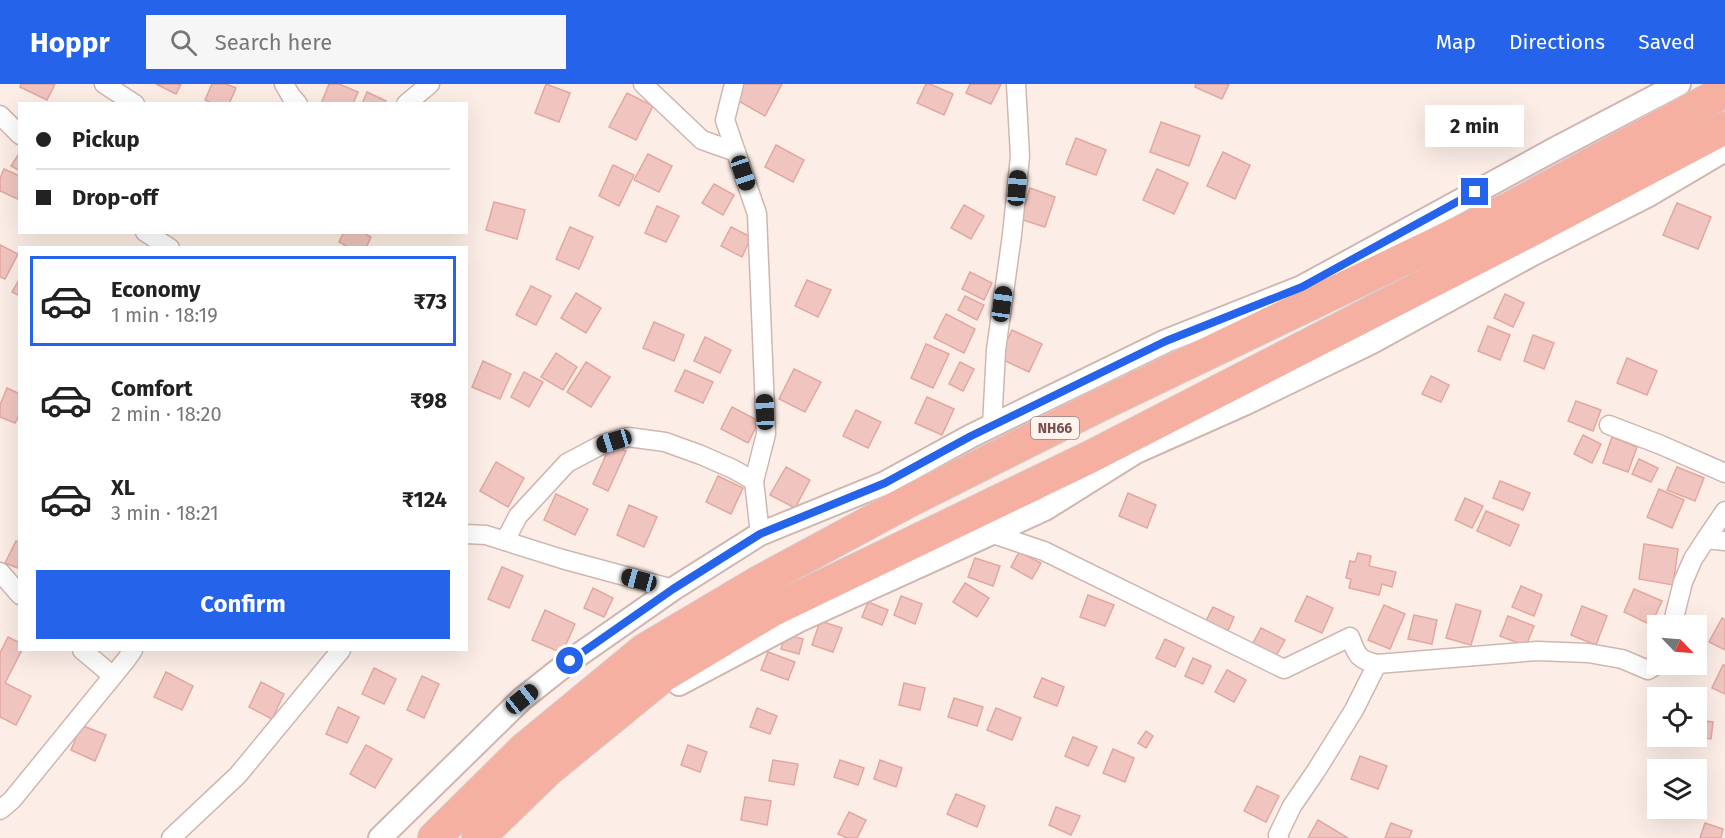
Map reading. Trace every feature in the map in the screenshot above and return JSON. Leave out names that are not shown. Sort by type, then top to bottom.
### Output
[{"type":"highway","name":"NH66","points":[[434,838],[524,749],[644,650],[757,583],[907,502],[1087,412],[1512,207],[1725,91]]},
{"type":"highway","name":"NH66","points":[[478,838],[548,770],[663,676],[774,610],[1090,457],[1725,128]]},
{"type":"street","points":[[104,84],[132,102]]},
{"type":"street","points":[[284,84],[296,102]]},
{"type":"street","points":[[408,102],[430,84]]},
{"type":"street","points":[[643,84],[702,140],[736,152]]},
{"type":"street","points":[[734,84],[725,120],[758,214],[766,434],[753,481],[760,534]]},
{"type":"street","points":[[992,426],[996,350],[1020,156],[1016,84]]},
{"type":"street","points":[[380,838],[522,699],[570,661],[673,589],[760,534],[885,483],[992,426],[1166,341],[1302,287],[1469,195],[1679,84]]},
{"type":"street","points":[[0,115],[18,133]]},
{"type":"street","points":[[498,838],[596,745],[683,681],[798,621],[1045,509],[1136,452],[1370,344],[1531,255],[1647,196],[1725,150]]},
{"type":"street","points":[[148,234],[167,246]]},
{"type":"street","points":[[1609,425],[1725,473]]},
{"type":"street","points":[[506,541],[518,516],[567,463],[601,445],[628,437],[665,442],[702,454],[753,481]]},
{"type":"street","points":[[1675,615],[1683,582],[1692,559],[1725,511]]},
{"type":"street","points":[[990,532],[1044,551],[1284,669],[1350,637],[1357,654],[1364,661],[1377,664],[1537,651],[1588,652],[1622,659],[1647,670]]},
{"type":"street","points":[[468,534],[486,535],[562,559],[673,589]]},
{"type":"street","points":[[1706,539],[1725,541]]},
{"type":"street","points":[[0,572],[18,593]]},
{"type":"street","points":[[83,651],[113,676]]},
{"type":"street","points":[[0,810],[12,800],[132,651]]},
{"type":"street","points":[[171,838],[238,775],[340,651]]},
{"type":"street","points":[[1279,838],[1278,835],[1292,806],[1354,710],[1377,664]]},
{"type":"building","points":[[21,84],[55,84],[47,100],[20,87]]},
{"type":"building","points":[[156,84],[181,84],[176,94]]},
{"type":"building","points":[[212,84],[226,84],[236,88],[230,102],[205,100]]},
{"type":"building","points":[[329,84],[339,84],[358,92],[354,102],[322,102]]},
{"type":"building","points":[[546,84],[570,93],[559,122],[535,113]]},
{"type":"building","points":[[743,84],[782,84],[765,116],[735,99]]},
{"type":"building","points":[[926,84],[953,94],[944,115],[917,103]]},
{"type":"building","points":[[970,84],[1001,84],[991,104],[966,93]]},
{"type":"building","points":[[1196,84],[1229,84],[1222,99],[1195,87]]},
{"type":"building","points":[[367,92],[386,101],[386,102],[363,102]]},
{"type":"building","points":[[627,93],[653,106],[636,140],[609,127]]},
{"type":"building","points":[[1161,122],[1200,136],[1189,166],[1150,152]]},
{"type":"building","points":[[1076,138],[1106,150],[1096,175],[1066,164]]},
{"type":"building","points":[[776,145],[804,160],[793,182],[765,167]]},
{"type":"building","points":[[1223,152],[1250,165],[1235,199],[1207,186]]},
{"type":"building","points":[[648,154],[672,166],[659,192],[634,180]]},
{"type":"building","points":[[18,155],[18,170],[11,166]]},
{"type":"building","points":[[613,165],[634,175],[619,206],[599,196]]},
{"type":"building","points":[[4,169],[18,175],[18,199],[0,191],[0,178]]},
{"type":"building","points":[[1157,169],[1188,183],[1174,214],[1143,200]]},
{"type":"building","points":[[714,184],[734,195],[723,215],[702,203]]},
{"type":"building","points":[[1030,188],[1055,197],[1045,227],[1020,219]]},
{"type":"building","points":[[494,202],[525,210],[517,239],[486,230]]},
{"type":"building","points":[[1677,203],[1711,217],[1698,249],[1663,235]]},
{"type":"building","points":[[964,205],[984,216],[971,239],[951,228]]},
{"type":"building","points":[[657,206],[679,216],[666,242],[645,233]]},
{"type":"building","points":[[570,227],[593,237],[579,269],[556,259]]},
{"type":"building","points":[[731,227],[751,237],[742,257],[721,246]]},
{"type":"building","points":[[343,234],[366,234],[371,237],[367,246],[346,246],[339,242]]},
{"type":"building","points":[[0,245],[18,254],[5,279],[0,277]]},
{"type":"building","points":[[970,272],[992,283],[984,300],[962,289]]},
{"type":"building","points":[[807,280],[831,290],[818,317],[795,306]]},
{"type":"building","points":[[18,282],[18,295],[12,292]]},
{"type":"building","points":[[531,286],[551,296],[536,325],[516,315]]},
{"type":"building","points":[[576,293],[601,308],[586,333],[561,318]]},
{"type":"building","points":[[1505,294],[1524,303],[1513,327],[1494,318]]},
{"type":"building","points":[[965,296],[984,305],[977,320],[958,310]]},
{"type":"building","points":[[946,314],[975,329],[964,353],[934,338]]},
{"type":"building","points":[[654,322],[684,335],[674,361],[643,348]]},
{"type":"building","points":[[1488,326],[1510,335],[1500,360],[1478,351]]},
{"type":"building","points":[[1012,330],[1042,344],[1029,372],[999,358]]},
{"type":"building","points":[[1533,335],[1554,343],[1544,369],[1524,361]]},
{"type":"building","points":[[705,337],[731,350],[720,373],[694,361]]},
{"type":"building","points":[[926,344],[949,354],[933,388],[911,378]]},
{"type":"building","points":[[556,353],[577,367],[563,390],[541,377]]},
{"type":"building","points":[[1627,358],[1657,371],[1647,395],[1617,383]]},
{"type":"building","points":[[483,361],[511,374],[500,399],[472,387]]},
{"type":"building","points":[[586,362],[610,377],[591,407],[567,392]]},
{"type":"building","points":[[960,362],[974,369],[963,391],[949,384]]},
{"type":"building","points":[[794,369],[821,382],[805,412],[779,399]]},
{"type":"building","points":[[685,370],[713,382],[703,403],[675,391]]},
{"type":"building","points":[[524,372],[543,382],[529,407],[511,397]]},
{"type":"building","points":[[1431,376],[1449,385],[1441,402],[1422,394]]},
{"type":"building","points":[[7,388],[18,393],[18,418],[15,423],[0,417],[0,405]]},
{"type":"building","points":[[927,397],[954,409],[942,435],[915,423]]},
{"type":"building","points":[[1576,401],[1601,410],[1593,431],[1568,421]]},
{"type":"building","points":[[732,407],[759,421],[748,443],[721,429]]},
{"type":"building","points":[[856,410],[881,422],[868,448],[843,436]]},
{"type":"building","points":[[1583,435],[1601,444],[1592,463],[1574,454]]},
{"type":"building","points":[[1612,437],[1637,447],[1628,472],[1603,463]]},
{"type":"building","points":[[611,444],[626,451],[608,491],[593,484]]},
{"type":"building","points":[[1639,459],[1658,468],[1651,482],[1632,474]]},
{"type":"building","points":[[496,462],[524,478],[508,507],[480,491]]},
{"type":"building","points":[[786,467],[810,480],[795,508],[770,495]]},
{"type":"building","points":[[1677,467],[1704,478],[1695,501],[1667,490]]},
{"type":"building","points":[[718,476],[743,488],[731,514],[706,502]]},
{"type":"building","points":[[1500,481],[1530,493],[1523,510],[1493,498]]},
{"type":"building","points":[[1659,489],[1684,500],[1672,528],[1647,517]]},
{"type":"building","points":[[1128,493],[1156,505],[1147,528],[1119,516]]},
{"type":"building","points":[[556,494],[588,509],[575,535],[544,520]]},
{"type":"building","points":[[1465,498],[1483,506],[1472,528],[1455,520]]},
{"type":"building","points":[[629,505],[657,517],[644,547],[617,535]]},
{"type":"building","points":[[1486,511],[1519,525],[1510,546],[1477,531]]},
{"type":"building","points":[[16,541],[18,542],[18,568],[5,563]]},
{"type":"building","points":[[1644,544],[1678,549],[1673,585],[1639,579]]},
{"type":"building","points":[[1019,552],[1041,563],[1032,579],[1011,567]]},
{"type":"building","points":[[1358,553],[1371,556],[1369,566],[1396,572],[1392,587],[1382,584],[1379,595],[1349,588],[1351,579],[1346,578],[1350,561],[1355,562]]},
{"type":"building","points":[[975,558],[1000,566],[993,586],[968,577]]},
{"type":"building","points":[[502,567],[523,576],[509,608],[488,599]]},
{"type":"building","points":[[965,583],[989,598],[977,617],[953,602]]},
{"type":"building","points":[[1521,586],[1542,595],[1534,616],[1512,607]]},
{"type":"building","points":[[593,588],[613,598],[604,617],[584,608]]},
{"type":"building","points":[[1634,589],[1662,601],[1656,615],[1647,615],[1647,623],[1624,612]]},
{"type":"building","points":[[1088,595],[1114,605],[1105,626],[1080,617]]},
{"type":"building","points":[[901,596],[922,604],[915,624],[894,615]]},
{"type":"building","points":[[1307,596],[1333,608],[1322,633],[1295,621]]},
{"type":"building","points":[[868,602],[888,610],[882,625],[862,617]]},
{"type":"building","points":[[1456,604],[1481,611],[1471,645],[1446,638]]},
{"type":"building","points":[[1384,605],[1405,614],[1390,649],[1368,640]]},
{"type":"building","points":[[1582,606],[1607,616],[1596,645],[1571,635]]},
{"type":"building","points":[[1213,607],[1234,617],[1226,635],[1204,625]]},
{"type":"building","points":[[545,610],[575,624],[562,653],[532,640]]},
{"type":"building","points":[[1414,615],[1437,620],[1432,644],[1408,639]]},
{"type":"building","points":[[1508,616],[1534,626],[1526,646],[1500,636]]},
{"type":"building","points":[[1722,618],[1725,620],[1725,650],[1709,642]]},
{"type":"building","points":[[820,621],[842,628],[833,652],[812,645]]},
{"type":"building","points":[[1261,628],[1285,640],[1276,656],[1253,643]]},
{"type":"building","points":[[785,634],[803,639],[799,654],[781,649]]},
{"type":"building","points":[[8,637],[18,642],[18,651],[21,651],[5,683],[31,696],[16,725],[0,717],[0,653]]},
{"type":"building","points":[[1165,639],[1184,648],[1175,667],[1156,658]]},
{"type":"building","points":[[768,652],[795,662],[788,680],[761,670]]},
{"type":"building","points":[[1193,658],[1211,666],[1203,684],[1185,676]]},
{"type":"building","points":[[1725,665],[1725,694],[1712,688]]},
{"type":"building","points":[[374,668],[396,679],[384,704],[362,694]]},
{"type":"building","points":[[1227,670],[1246,680],[1234,702],[1215,692]]},
{"type":"building","points":[[166,672],[193,686],[182,710],[154,697]]},
{"type":"building","points":[[422,676],[439,684],[424,718],[407,710]]},
{"type":"building","points":[[1042,678],[1064,687],[1057,706],[1034,697]]},
{"type":"building","points":[[261,682],[284,694],[272,719],[249,707]]},
{"type":"building","points":[[904,683],[925,688],[920,710],[899,705]]},
{"type":"building","points":[[954,698],[983,707],[977,726],[948,717]]},
{"type":"building","points":[[338,707],[359,717],[347,743],[326,734]]},
{"type":"building","points":[[757,708],[777,716],[770,734],[750,727]]},
{"type":"building","points":[[996,708],[1021,718],[1012,740],[987,730]]},
{"type":"building","points":[[1707,721],[1713,722],[1711,739],[1707,738]]},
{"type":"building","points":[[81,725],[106,735],[95,761],[71,750]]},
{"type":"building","points":[[1146,731],[1153,736],[1146,748],[1138,743]]},
{"type":"building","points":[[1073,737],[1097,747],[1088,766],[1065,756]]},
{"type":"building","points":[[366,745],[392,759],[375,788],[350,774]]},
{"type":"building","points":[[688,745],[707,752],[700,772],[681,765]]},
{"type":"building","points":[[1113,749],[1134,758],[1125,782],[1103,773]]},
{"type":"building","points":[[1360,756],[1387,766],[1378,789],[1351,779]]},
{"type":"building","points":[[773,760],[798,764],[794,785],[769,781]]},
{"type":"building","points":[[840,760],[864,768],[858,785],[834,777]]},
{"type":"building","points":[[880,760],[902,768],[896,787],[874,779]]},
{"type":"building","points":[[1257,786],[1279,796],[1266,822],[1244,811]]},
{"type":"building","points":[[956,794],[985,806],[977,827],[947,814]]},
{"type":"building","points":[[745,797],[771,801],[767,825],[741,820]]},
{"type":"building","points":[[1056,807],[1080,816],[1071,835],[1049,825]]},
{"type":"building","points":[[849,812],[866,820],[857,838],[847,838],[838,834]]},
{"type":"building","points":[[1318,820],[1348,838],[1308,838]]},
{"type":"building","points":[[1391,823],[1412,831],[1409,838],[1385,838]]},
{"type":"building","points":[[1705,823],[1723,829],[1721,838],[1700,838]]},
{"type":"route","points":[[570,661],[673,589],[760,534],[885,483],[971,436],[1166,341],[1302,287],[1475,192]]}]
